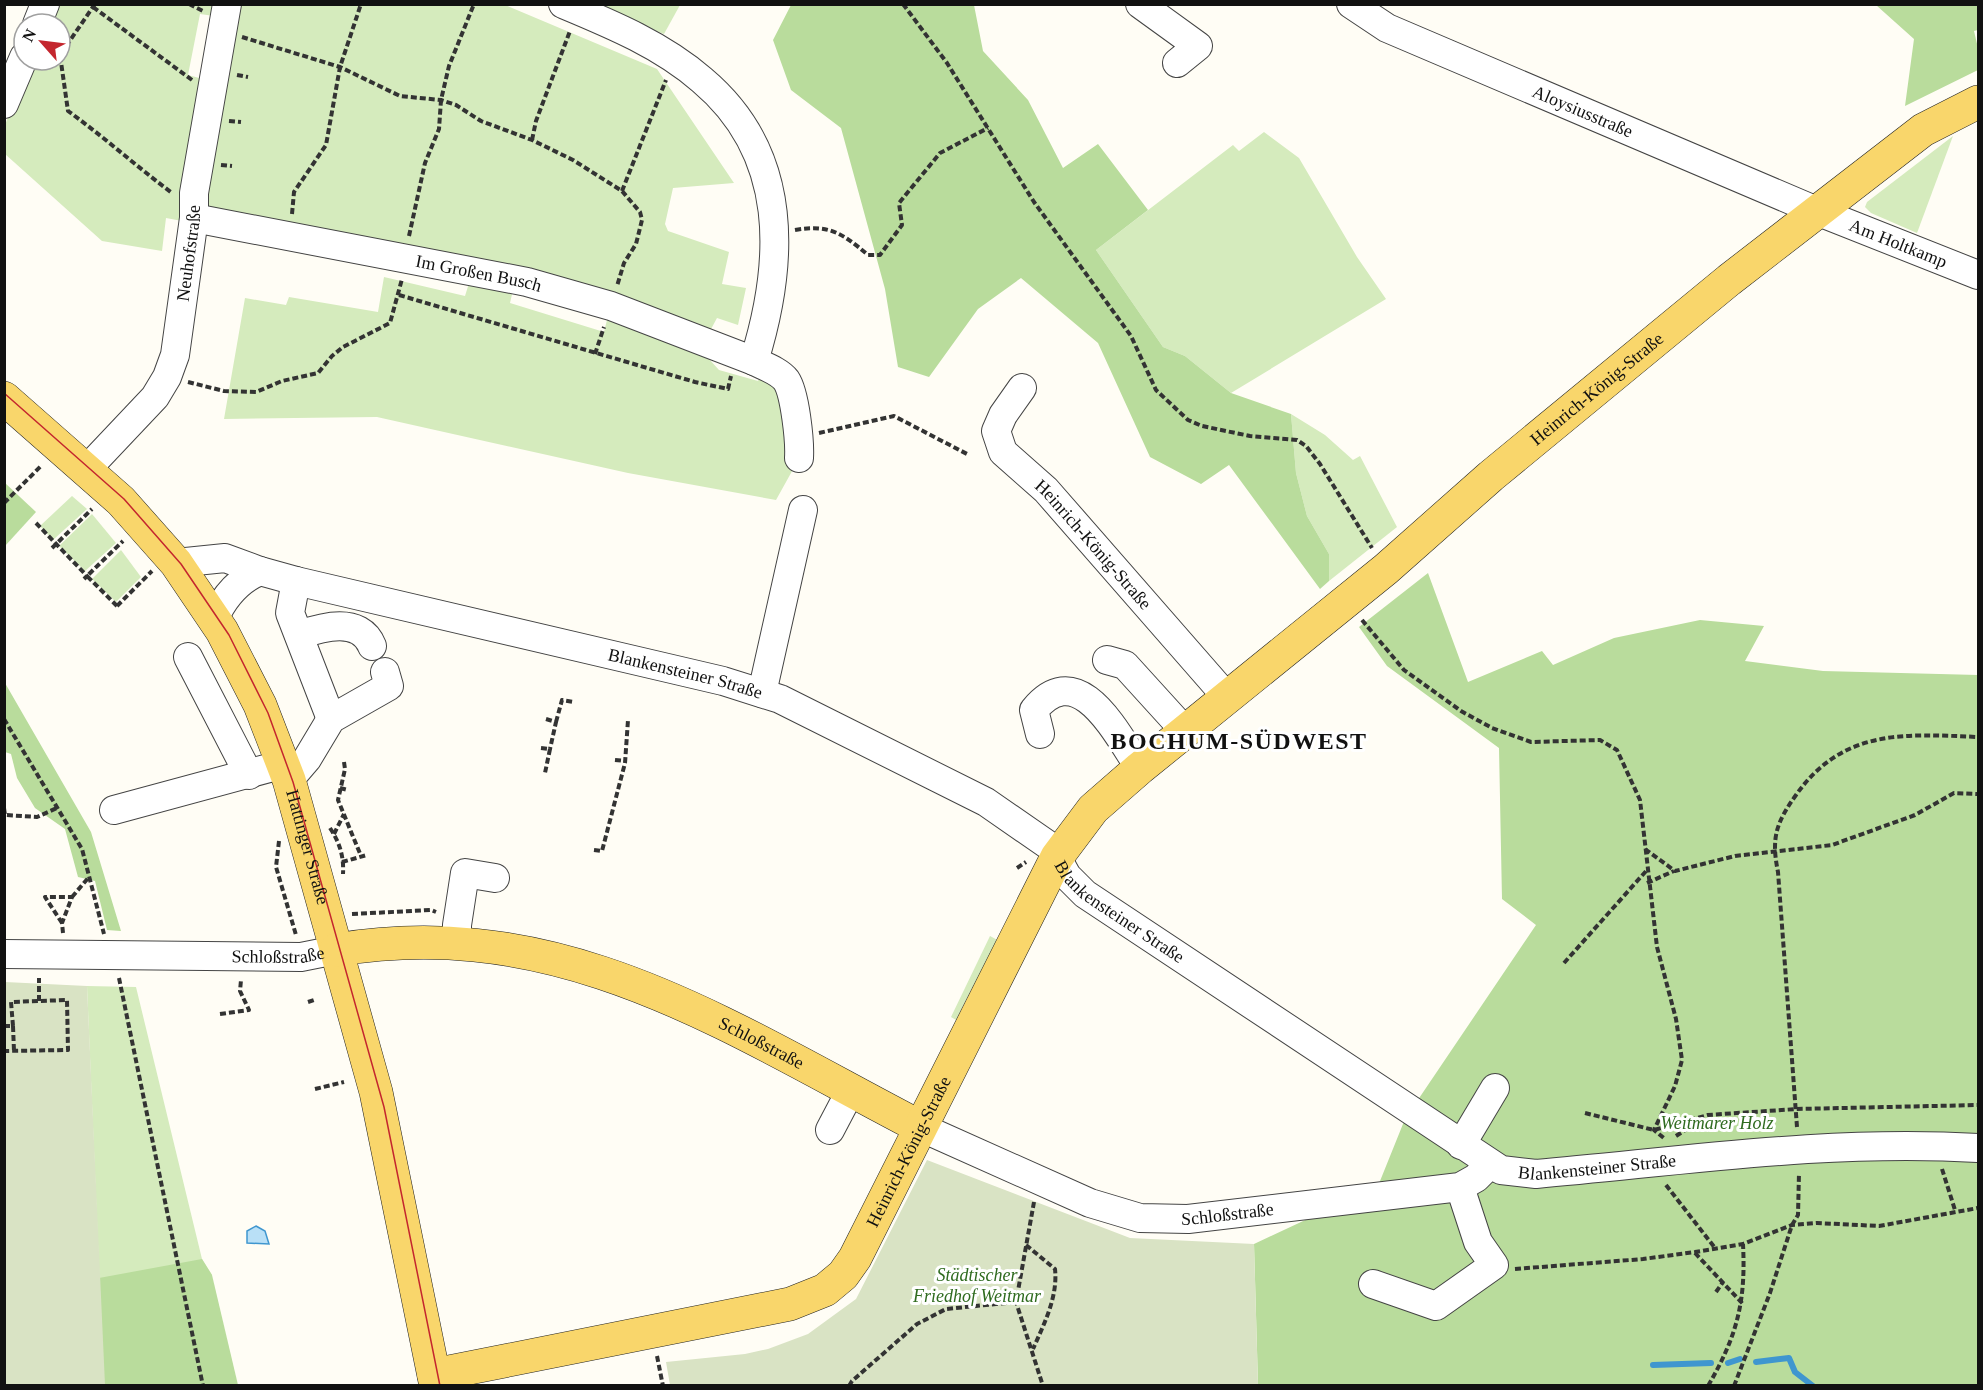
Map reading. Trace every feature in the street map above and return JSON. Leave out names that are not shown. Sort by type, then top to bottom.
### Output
[{"type":"main road","name":"Heinrich-König-Straße","points":[[435,1380],[749,1313],[809,1298],[825,1290],[843,1275],[855,1258],[1057,857],[1093,809],[1227,696],[1386,569],[1488,479],[1729,280],[1923,130],[1978,102]]},
{"type":"main road","name":"Hattinger Straße","points":[[4,398],[141,522],[164,567],[214,619],[245,673],[286,772],[380,1111],[435,1380]]},
{"type":"main road","name":"Schloßstraße","points":[[336,950],[361,944],[457,943],[514,951],[591,968],[639,984],[730,1025],[920,1127]]},
{"type":"street","name":"Neuhofstraße","points":[[86,470],[154,397],[167,377],[176,355],[210,93],[227,4]]},
{"type":"street","points":[[1140,4],[1198,46],[1178,63]]},
{"type":"street","name":"Aloysiusstraße","points":[[1351,4],[1387,28],[1819,212]]},
{"type":"street","points":[[570,8],[676,60],[704,80],[723,100],[748,137],[768,184],[777,233],[771,296],[745,357]]},
{"type":"street","points":[[4,104],[18,72]]},
{"type":"street","name":"Im Großen Busch","points":[[194,211],[288,236],[527,282],[611,306],[673,327],[745,357],[781,376],[788,384],[801,438],[799,458]]},
{"type":"street","name":"Am Holtkamp","points":[[1819,212],[1978,275]]},
{"type":"street","name":"Heinrich-König-Straße","points":[[1022,388],[1003,415],[996,431],[1003,452],[1046,490],[1227,696]]},
{"type":"street","points":[[762,693],[803,510]]},
{"type":"street","name":"Blankensteiner Straße","points":[[164,567],[225,558],[296,581],[598,654],[723,681],[762,693],[986,802],[1045,843],[1057,857],[1067,876],[1085,894],[1501,1170],[1536,1174],[1667,1151],[1934,1145],[1978,1148]]},
{"type":"street","points":[[214,619],[236,585],[246,577],[260,571]]},
{"type":"street","points":[[296,581],[290,613],[301,643],[298,667],[333,720]]},
{"type":"street","points":[[301,643],[326,626],[352,628],[369,638],[372,646]]},
{"type":"street","points":[[188,657],[249,775]]},
{"type":"street","points":[[1107,660],[1125,664],[1185,731]]},
{"type":"street","points":[[114,810],[249,775],[286,772],[307,759],[333,720],[387,679]]},
{"type":"street","points":[[1040,734],[1034,710],[1042,701],[1058,692],[1078,692],[1094,703],[1140,768]]},
{"type":"street","points":[[457,943],[457,925],[465,873],[495,878]]},
{"type":"street","name":"Schloßstraße","points":[[4,954],[301,957],[336,950]]},
{"type":"street","points":[[1461,1145],[1495,1088]]},
{"type":"street","points":[[831,1130],[851,1090]]},
{"type":"street","name":"Schloßstraße","points":[[920,1127],[1090,1203],[1140,1218],[1188,1219],[1460,1187],[1476,1178],[1490,1164]]},
{"type":"street","points":[[1373,1284],[1436,1306],[1494,1265],[1478,1242],[1460,1187]]},
{"type":"path","points":[[288,236],[294,192],[326,145],[340,67],[361,4]]},
{"type":"path","points":[[903,4],[947,63],[1034,202],[1131,336],[1156,390],[1188,420],[1202,426],[1250,436],[1297,440],[1306,446],[1363,532]]},
{"type":"path","points":[[194,211],[126,159],[117,147],[68,111],[60,55],[94,6],[210,93]]},
{"type":"path","points":[[532,140],[570,8]]},
{"type":"path","points":[[221,32],[276,46],[340,67],[400,96],[441,100],[456,105],[481,121],[532,140],[573,160],[622,191],[640,212],[643,220],[636,244],[624,263],[595,354]]},
{"type":"path","points":[[622,191],[676,60]]},
{"type":"path","points":[[777,233],[818,226],[847,237],[868,255],[880,255],[902,225],[899,204],[940,153],[988,128]]},
{"type":"path","points":[[399,295],[595,354],[728,389],[745,357]]},
{"type":"path","points":[[819,433],[894,416],[969,455]]},
{"type":"path","points":[[4,503],[45,462]]},
{"type":"path","points":[[53,546],[94,507]]},
{"type":"path","points":[[36,523],[53,546],[117,606],[164,567]]},
{"type":"path","points":[[86,577],[126,538]]},
{"type":"path","points":[[1345,600],[1404,670],[1461,711],[1492,728],[1531,742],[1600,740],[1617,750],[1640,800],[1647,883],[1657,947],[1676,1019],[1682,1060],[1675,1086],[1654,1130]]},
{"type":"path","points":[[545,773],[562,700],[574,702]]},
{"type":"path","points":[[4,719],[82,849],[105,938],[115,956],[203,1386]]},
{"type":"path","points":[[546,719],[556,722]]},
{"type":"path","points":[[594,850],[602,851],[625,761],[628,720]]},
{"type":"path","points":[[1797,1109],[1778,872],[1773,851],[1774,835],[1784,813],[1799,790],[1822,765],[1851,746],[1883,738],[1914,734],[1978,737]]},
{"type":"path","points":[[541,748],[550,749]]},
{"type":"path","points":[[615,759],[625,761]]},
{"type":"path","points":[[344,762],[345,769],[338,800],[361,856]]},
{"type":"path","points":[[340,788],[348,790]]},
{"type":"path","points":[[1647,883],[1675,871],[1773,851],[1832,845],[1915,815],[1954,793],[1978,795]]},
{"type":"path","points":[[4,808],[5,817],[37,817],[57,808]]},
{"type":"path","points":[[334,834],[344,814]]},
{"type":"path","points":[[1644,849],[1675,871]]},
{"type":"path","points":[[344,861],[367,855]]},
{"type":"path","points":[[1564,963],[1647,870]]},
{"type":"path","points":[[63,937],[62,922],[72,897],[89,877]]},
{"type":"path","points":[[62,922],[45,897],[72,897]]},
{"type":"path","points":[[288,937],[299,928]]},
{"type":"path","points":[[220,1014],[249,1010],[240,991],[241,957]]},
{"type":"path","points":[[4,1051],[14,1051],[68,1050],[68,1000],[11,1002],[14,1051]]},
{"type":"path","points":[[308,1002],[314,1000]]},
{"type":"path","points":[[4,1026],[13,1026]]},
{"type":"path","points":[[315,1089],[344,1082]]},
{"type":"path","points":[[1585,1113],[1654,1130],[1708,1115],[1797,1109],[1978,1104]]},
{"type":"path","points":[[1654,1130],[1667,1151],[1662,1179],[1715,1248]]},
{"type":"path","points":[[1934,1145],[1955,1210]]},
{"type":"path","points":[[1734,1386],[1770,1293],[1792,1225],[1798,1215],[1798,1148]]},
{"type":"path","points":[[1039,1180],[1016,1302],[1043,1386]]},
{"type":"path","points":[[1494,1265],[1515,1269],[1643,1260],[1743,1244],[1792,1225],[1816,1223],[1879,1226],[1955,1210],[1978,1208]]},
{"type":"path","points":[[1708,1386],[1726,1354],[1743,1304],[1743,1244]]},
{"type":"path","points":[[1026,1245],[1055,1269],[1056,1280],[1049,1312],[1033,1350]]},
{"type":"path","points":[[1695,1252],[1743,1304]]},
{"type":"path","points":[[1716,1292],[1722,1282]]},
{"type":"path","points":[[849,1386],[917,1324],[946,1309],[1016,1302]]},
{"type":"green space","points":[[52,5],[217,5],[214,16],[200,14],[188,75],[203,79],[182,221],[166,218],[162,251],[102,241],[5,154],[5,125],[25,72],[72,72],[72,12],[49,12]]},
{"type":"green space","points":[[239,5],[505,5],[657,69],[734,183],[673,188],[665,224],[668,231],[729,252],[722,284],[746,288],[738,325],[717,318],[710,331],[349,238],[205,206]]},
{"type":"green space","points":[[591,5],[680,5],[664,34]]},
{"type":"green space","points":[[791,5],[974,5],[983,51],[1028,100],[1063,168],[1098,144],[1148,210],[1096,250],[1163,347],[1185,356],[1231,393],[1291,414],[1296,473],[1307,516],[1329,554],[1329,581],[1320,589],[1229,465],[1201,484],[1150,457],[1098,343],[1021,278],[978,309],[929,377],[898,367],[885,289],[841,128],[791,90],[773,40]]},
{"type":"green space","points":[[1876,5],[1977,5],[1978,30],[1974,31],[1978,48],[1978,70],[1905,106],[1914,39]]},
{"type":"green space","points":[[1264,132],[1299,158],[1357,257],[1386,299],[1231,393],[1185,356],[1163,347],[1096,250],[1233,145],[1239,151]]},
{"type":"green space","points":[[1953,136],[1917,233],[1871,213],[1865,207],[1867,202]]},
{"type":"green space","points":[[384,277],[465,296],[470,280],[513,290],[510,303],[604,332],[608,316],[699,348],[719,370],[758,381],[760,376],[774,380],[796,464],[776,500],[628,473],[377,417],[224,419],[245,298],[286,305],[289,297],[378,312]]},
{"type":"green space","points":[[1291,414],[1325,435],[1353,460],[1360,456],[1397,527],[1329,581],[1329,554],[1307,516],[1296,473]]},
{"type":"green space","points":[[4,482],[36,512],[5,546],[4,546]]},
{"type":"green space","points":[[72,496],[87,509],[53,540],[40,526]]},
{"type":"green space","points":[[92,514],[116,543],[85,571],[59,546]]},
{"type":"green space","points":[[121,550],[141,577],[116,602],[92,579]]},
{"type":"green space","name":"Weitmarer Holz","points":[[1428,573],[1468,682],[1542,651],[1553,665],[1614,638],[1700,620],[1764,626],[1745,661],[1823,671],[1978,675],[1978,1385],[1258,1385],[1254,1244],[1378,1186],[1405,1119],[1536,925],[1502,899],[1499,748],[1387,666],[1359,627]]},
{"type":"green space","points":[[5,683],[91,832],[121,931],[107,930],[95,881],[78,877],[65,829],[35,808],[17,778],[11,754],[5,752]]},
{"type":"green space","points":[[990,936],[1003,943],[979,991],[972,988],[956,1020],[951,1017]]},
{"type":"green space","points":[[5,982],[87,986],[105,1385],[5,1385]]},
{"type":"green space","points":[[87,986],[136,987],[202,1259],[212,1275],[104,1385]]},
{"type":"green space","name":"Städtischer Friedhof Weitmar","points":[[927,1160],[1130,1238],[1254,1244],[1258,1385],[670,1385],[666,1362],[745,1354],[768,1349],[808,1334],[856,1299]]},
{"type":"green space","points":[[202,1259],[212,1275],[238,1385],[104,1385],[99,1278]]},
{"type":"water","points":[[256,1226],[265,1231],[269,1244],[247,1243],[247,1231]]},
{"type":"waterway","points":[[1756,1362],[1789,1358],[1795,1372],[1813,1386]]},
{"type":"waterway","points":[[1728,1363],[1740,1359]]},
{"type":"waterway","points":[[1653,1365],[1711,1363]]},
{"type":"tram line","points":[[4,393],[124,499],[181,564],[229,635],[268,713],[293,782],[384,1107],[440,1386]]},
{"type":"district","name":"BOCHUM-SÜDWEST","points":[[1239,741]]}]
